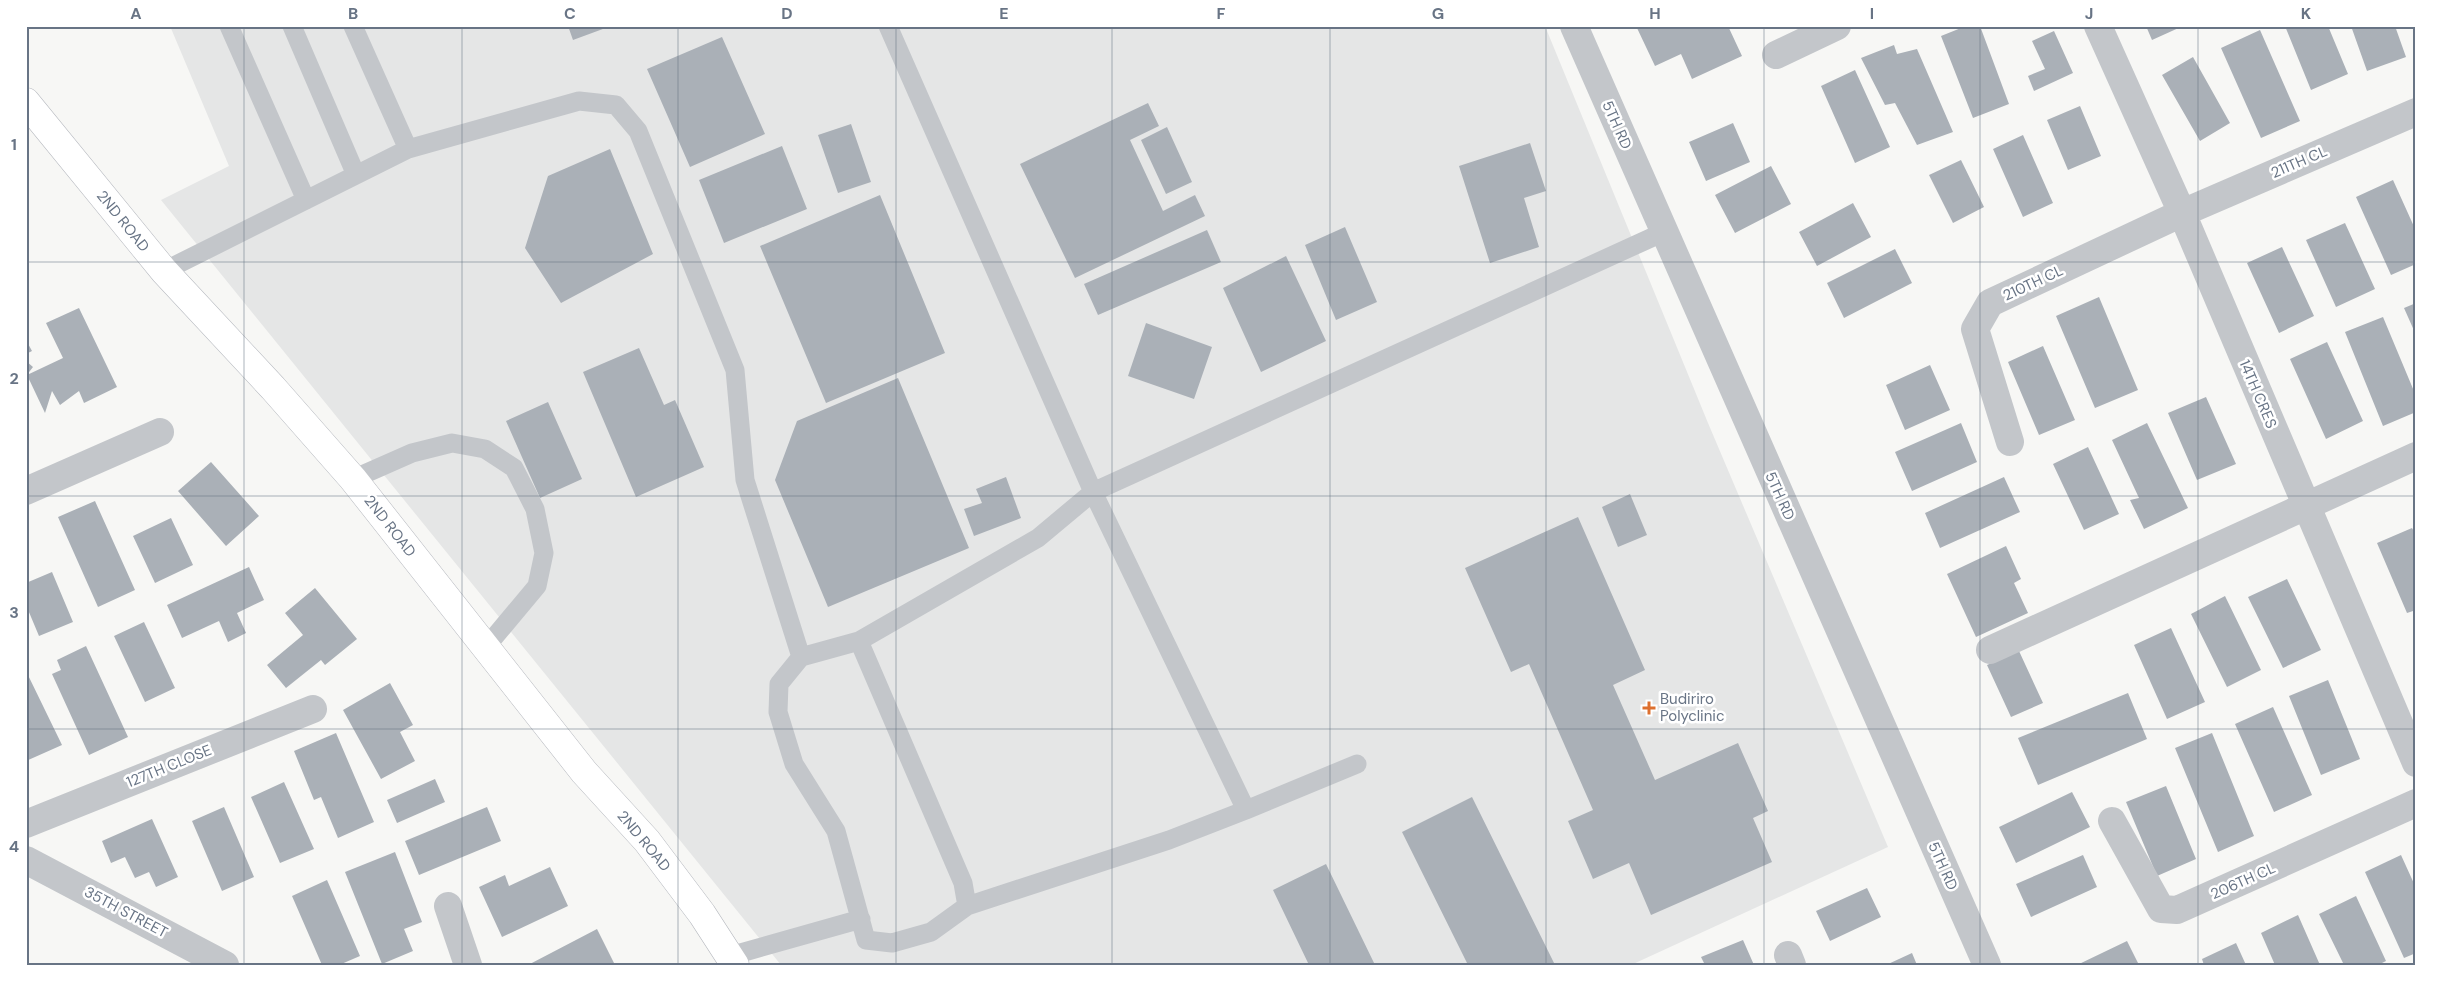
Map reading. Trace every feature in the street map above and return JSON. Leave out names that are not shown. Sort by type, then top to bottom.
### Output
[{"type":"street","name":"5TH RD","points":[[1574,26],[1986,965]]},
{"type":"street","points":[[1776,55],[1837,26]]},
{"type":"street","name":"14TH CRES","points":[[2098,26],[2182,213],[2305,506],[2416,763]]},
{"type":"street","name":"2ND ROAD","points":[[26,102],[164,271],[273,388],[353,479],[584,772],[647,842],[702,914],[732,960]]},
{"type":"street","name":"211TH CL","points":[[2182,213],[2416,112]]},
{"type":"street","name":"210TH CL","points":[[2010,442],[1975,329],[1990,303],[2182,213]]},
{"type":"street","points":[[26,491],[160,432]]},
{"type":"street","points":[[1990,650],[2416,456]]},
{"type":"street","name":"127TH CLOSE","points":[[26,824],[313,709]]},
{"type":"street","name":"206TH CL","points":[[2112,821],[2161,909],[2177,910],[2416,803]]},
{"type":"street","name":"35TH STREET","points":[[26,860],[225,965]]},
{"type":"street","points":[[448,906],[468,965]]},
{"type":"lane","points":[[229,26],[306,200]]},
{"type":"lane","points":[[292,26],[356,175]]},
{"type":"lane","points":[[353,26],[408,149]]},
{"type":"lane","points":[[888,26],[1093,492],[1246,810]]},
{"type":"lane","points":[[164,271],[408,149],[579,101],[616,105],[638,131],[735,370],[745,480],[801,657]]},
{"type":"lane","points":[[1357,764],[1169,840],[967,906],[931,932],[892,942],[866,940],[836,830],[794,764],[778,712],[779,684],[801,657],[859,642],[1038,538],[1093,492],[1664,232]]},
{"type":"lane","points":[[353,479],[412,453],[452,443],[486,449],[514,468],[535,509],[544,553],[537,586],[486,647]]},
{"type":"lane","points":[[859,642],[963,883],[967,906]]},
{"type":"lane","points":[[732,960],[861,919]]},
{"type":"shaded area","points":[[170,26],[1545,26],[1708,423],[1888,847],[1631,965],[781,965],[161,200],[229,166]]},
{"type":"building","points":[[568,26],[611,26],[573,40]]},
{"type":"building","points":[[1640,26],[1728,26],[1742,56],[1692,79],[1681,54],[1655,66],[1637,28]]},
{"type":"building","points":[[1966,26],[1980,26],[2009,104],[1973,118],[1941,36]]},
{"type":"building","points":[[2146,26],[2183,26],[2152,40]]},
{"type":"building","points":[[2285,26],[2328,26],[2348,74],[2311,90]]},
{"type":"building","points":[[2351,26],[2395,26],[2406,57],[2367,71]]},
{"type":"building","points":[[2260,30],[2300,121],[2261,138],[2221,48]]},
{"type":"building","points":[[2054,31],[2073,73],[2034,91],[2028,76],[2045,69],[2032,41]]},
{"type":"building","points":[[722,37],[765,134],[690,167],[647,69]]},
{"type":"building","points":[[1894,45],[1897,54],[1917,49],[1953,132],[1917,145],[1895,103],[1885,105],[1861,58]]},
{"type":"building","points":[[2193,57],[2230,123],[2200,141],[2162,75]]},
{"type":"building","points":[[1855,70],[1890,147],[1855,163],[1821,86]]},
{"type":"building","points":[[1148,103],[1159,126],[1130,140],[1163,211],[1195,195],[1205,216],[1075,278],[1020,164]]},
{"type":"building","points":[[2080,106],[2101,156],[2068,170],[2047,120]]},
{"type":"building","points":[[1733,123],[1750,162],[1706,181],[1689,142]]},
{"type":"building","points":[[851,124],[871,182],[838,193],[818,135]]},
{"type":"building","points":[[1167,127],[1192,182],[1166,194],[1141,140]]},
{"type":"building","points":[[2023,135],[2053,203],[2023,217],[1993,149]]},
{"type":"building","points":[[1530,143],[1546,191],[1524,198],[1539,247],[1490,263],[1459,166]]},
{"type":"building","points":[[782,146],[807,209],[724,243],[699,180]]},
{"type":"building","points":[[610,149],[653,254],[561,303],[525,248],[548,176]]},
{"type":"building","points":[[1961,160],[1984,207],[1953,223],[1929,175]]},
{"type":"building","points":[[1771,166],[1791,204],[1735,233],[1715,195]]},
{"type":"building","points":[[2393,180],[2416,231],[2416,264],[2391,275],[2356,197]]},
{"type":"building","points":[[880,195],[945,353],[826,403],[760,246]]},
{"type":"building","points":[[1853,203],[1871,237],[1817,266],[1799,232]]},
{"type":"building","points":[[2345,223],[2375,289],[2336,307],[2306,240]]},
{"type":"building","points":[[1345,227],[1377,302],[1336,320],[1305,245]]},
{"type":"building","points":[[1207,230],[1221,262],[1098,315],[1084,284]]},
{"type":"building","points":[[2282,247],[2314,316],[2279,333],[2247,263]]},
{"type":"building","points":[[1895,249],[1912,283],[1844,318],[1827,283]]},
{"type":"building","points":[[1286,256],[1326,341],[1261,372],[1223,288]]},
{"type":"building","points":[[2099,297],[2138,390],[2095,408],[2056,316]]},
{"type":"building","points":[[2416,303],[2416,335],[2404,308]]},
{"type":"building","points":[[79,308],[117,387],[84,403],[79,391],[60,405],[52,391],[45,413],[27,375],[63,358],[46,323]]},
{"type":"building","points":[[2383,317],[2416,396],[2416,412],[2383,426],[2345,332]]},
{"type":"building","points":[[1146,323],[1212,347],[1194,399],[1128,376]]},
{"type":"building","points":[[26,340],[32,351],[26,354]]},
{"type":"building","points":[[2327,342],[2363,421],[2326,439],[2290,359]]},
{"type":"building","points":[[2043,346],[2075,420],[2039,435],[2008,362]]},
{"type":"building","points":[[639,348],[664,405],[675,400],[704,467],[636,497],[583,372]]},
{"type":"building","points":[[26,361],[33,367],[26,376]]},
{"type":"building","points":[[1930,365],[1950,410],[1905,430],[1886,385]]},
{"type":"building","points":[[898,378],[969,548],[828,607],[775,480],[797,421]]},
{"type":"building","points":[[2206,397],[2236,464],[2197,480],[2168,413]]},
{"type":"building","points":[[548,402],[582,479],[540,498],[506,421]]},
{"type":"building","points":[[1961,423],[1977,462],[1912,491],[1895,452]]},
{"type":"building","points":[[2147,423],[2188,508],[2144,529],[2130,500],[2139,498],[2112,440]]},
{"type":"building","points":[[2088,447],[2119,514],[2084,530],[2053,464]]},
{"type":"building","points":[[211,462],[259,516],[226,546],[178,491]]},
{"type":"building","points":[[1006,477],[1021,518],[974,536],[964,509],[982,503],[976,489]]},
{"type":"building","points":[[2004,477],[2020,512],[1940,548],[1925,513]]},
{"type":"building","points":[[1630,494],[1647,535],[1618,547],[1602,507]]},
{"type":"building","points":[[95,501],[135,590],[98,607],[58,517]]},
{"type":"building","points":[[1578,517],[1645,670],[1613,685],[1655,780],[1738,743],[1768,811],[1753,818],[1772,862],[1651,915],[1629,863],[1593,879],[1568,821],[1593,810],[1529,664],[1511,672],[1465,568]]},
{"type":"building","points":[[171,518],[193,565],[155,583],[133,536]]},
{"type":"building","points":[[2412,528],[2416,535],[2416,610],[2407,613],[2377,543]]},
{"type":"building","points":[[2006,546],[2021,579],[2014,583],[2028,613],[1976,637],[1947,574]]},
{"type":"building","points":[[249,567],[264,600],[237,613],[246,633],[228,642],[219,621],[182,638],[167,605]]},
{"type":"building","points":[[52,572],[73,622],[39,636],[26,605],[26,583]]},
{"type":"building","points":[[2287,579],[2321,650],[2283,668],[2248,597]]},
{"type":"building","points":[[315,588],[357,639],[325,665],[321,660],[286,688],[267,665],[303,635],[285,613]]},
{"type":"building","points":[[2225,596],[2261,670],[2227,687],[2191,614]]},
{"type":"building","points":[[144,622],[175,688],[145,702],[114,636]]},
{"type":"building","points":[[2171,628],[2205,702],[2167,719],[2134,645]]},
{"type":"building","points":[[86,646],[128,737],[89,755],[52,674],[61,670],[57,660]]},
{"type":"building","points":[[2019,651],[2043,703],[2011,717],[1987,665]]},
{"type":"building","points":[[26,671],[62,745],[26,761]]},
{"type":"building","points":[[2328,680],[2360,759],[2321,775],[2289,696]]},
{"type":"building","points":[[390,683],[413,725],[400,732],[415,761],[381,779],[343,710]]},
{"type":"building","points":[[2128,693],[2147,739],[2038,785],[2018,738]]},
{"type":"building","points":[[2273,707],[2312,795],[2274,812],[2235,724]]},
{"type":"building","points":[[336,733],[374,822],[338,838],[321,797],[314,800],[294,751]]},
{"type":"building","points":[[2212,733],[2254,836],[2218,852],[2175,748]]},
{"type":"building","points":[[435,779],[445,802],[397,823],[387,800]]},
{"type":"building","points":[[284,782],[314,849],[280,863],[251,797]]},
{"type":"building","points":[[2166,786],[2196,859],[2157,876],[2126,802]]},
{"type":"building","points":[[2072,792],[2090,827],[2016,863],[1999,827]]},
{"type":"building","points":[[1472,797],[1555,965],[1468,965],[1402,832]]},
{"type":"building","points":[[224,807],[254,877],[222,891],[192,821]]},
{"type":"building","points":[[487,807],[501,841],[419,875],[405,841]]},
{"type":"building","points":[[152,819],[178,877],[156,887],[149,872],[135,878],[125,857],[111,863],[102,841]]},
{"type":"building","points":[[395,852],[422,922],[404,929],[413,951],[382,964],[345,872]]},
{"type":"building","points":[[2083,855],[2097,887],[2031,917],[2016,884]]},
{"type":"building","points":[[2401,855],[2416,888],[2416,953],[2404,958],[2365,872]]},
{"type":"building","points":[[1326,864],[1375,965],[1309,965],[1273,890]]},
{"type":"building","points":[[550,867],[568,906],[502,937],[479,887],[505,875],[509,886]]},
{"type":"building","points":[[327,880],[360,956],[339,965],[322,965],[292,896]]},
{"type":"building","points":[[1867,888],[1881,917],[1830,941],[1816,911]]},
{"type":"building","points":[[2356,896],[2386,961],[2378,965],[2344,965],[2319,914]]},
{"type":"building","points":[[2298,915],[2320,965],[2275,965],[2261,933]]},
{"type":"building","points":[[597,929],[615,965],[528,965]]},
{"type":"building","points":[[1743,940],[1754,965],[1705,965],[1701,957]]},
{"type":"building","points":[[2127,941],[2139,965],[2077,965]]},
{"type":"building","points":[[2236,943],[2246,965],[2204,965],[2202,959]]},
{"type":"building","points":[[1912,953],[1917,965],[1886,965]]},
{"type":"place","name":"Budiriro Polyclinic","points":[[1649,708]]}]
